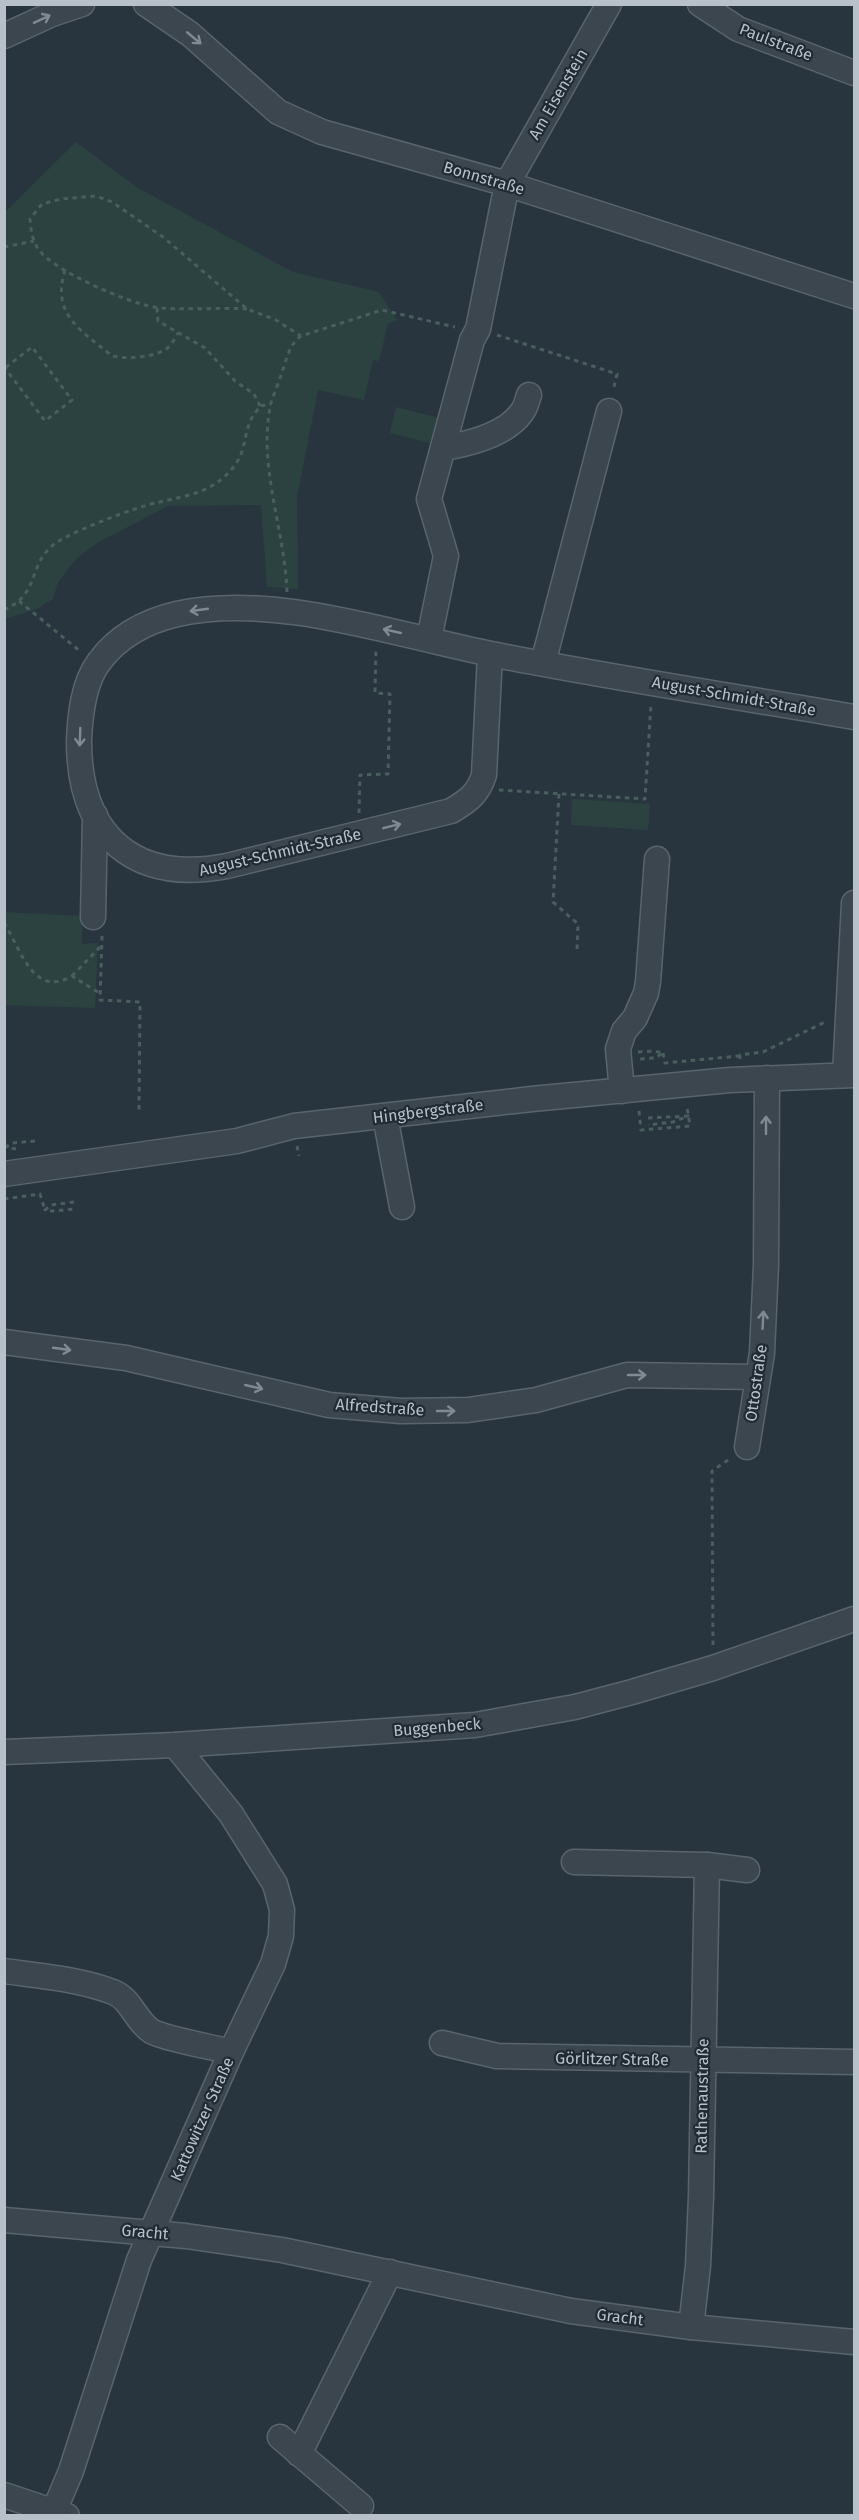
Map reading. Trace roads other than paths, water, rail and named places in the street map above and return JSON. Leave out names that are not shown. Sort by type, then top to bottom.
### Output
[{"type":"street","points":[[4,36],[52,14],[82,4]]},
{"type":"street","name":"Bonnstraße","points":[[146,4],[190,34],[278,112],[322,132],[507,184],[855,296]]},
{"type":"street","name":"Am Eisenstein","points":[[429,639],[446,556],[429,499],[472,340],[478,329],[507,184],[609,4]]},
{"type":"street","name":"Paulstraße","points":[[700,4],[738,30],[855,73]]},
{"type":"street","points":[[443,448],[468,444],[509,425],[522,412],[529,395]]},
{"type":"street","points":[[543,663],[609,411]]},
{"type":"street","name":"August-Schmidt-Straße","points":[[490,654],[484,775],[479,789],[471,799],[451,812],[227,866],[191,871],[153,866],[130,856],[105,834],[95,815],[81,776],[79,732],[85,698],[97,664],[106,652],[133,631],[164,618],[212,609],[288,612],[377,628],[490,654],[855,717]]},
{"type":"street","points":[[95,815],[97,921]]},
{"type":"street","points":[[622,1091],[618,1048],[624,1031],[635,1018],[646,993],[657,859]]},
{"type":"street","points":[[850,1075],[848,1021],[855,903]]},
{"type":"street","name":"Hingbergstraße","points":[[4,1174],[237,1141],[294,1126],[740,1080],[850,1075]]},
{"type":"street","name":"Ottostraße","points":[[747,1447],[762,1353],[766,1265],[766,1078]]},
{"type":"street","points":[[385,1116],[402,1207]]},
{"type":"street","name":"Alfredstraße","points":[[4,1342],[126,1358],[329,1404],[401,1411],[480,1409],[536,1400],[627,1375],[757,1377]]},
{"type":"street","name":"Buggenbeck","points":[[4,1752],[175,1745],[474,1725],[575,1707],[712,1668],[855,1619]]},
{"type":"street","name":"Kattowitzer Straße","points":[[58,2514],[139,2260],[231,2052],[273,1964],[281,1936],[282,1910],[275,1884],[231,1814],[175,1745]]},
{"type":"street","points":[[574,1862],[707,1865],[747,1870]]},
{"type":"street","name":"Rathenaustraße","points":[[691,2326],[698,2266],[707,1865]]},
{"type":"street","points":[[4,1971],[58,1979],[114,1992],[126,2000],[140,2021],[153,2032],[231,2052]]},
{"type":"street","name":"Görlitzer Straße","points":[[442,2043],[497,2056],[855,2062]]},
{"type":"street","name":"Gracht","points":[[4,2220],[152,2231],[282,2250],[571,2311],[691,2326],[855,2342]]},
{"type":"street","points":[[299,2454],[390,2272]]},
{"type":"street","points":[[280,2437],[361,2506]]},
{"type":"street","points":[[4,2495],[58,2514]]}]
